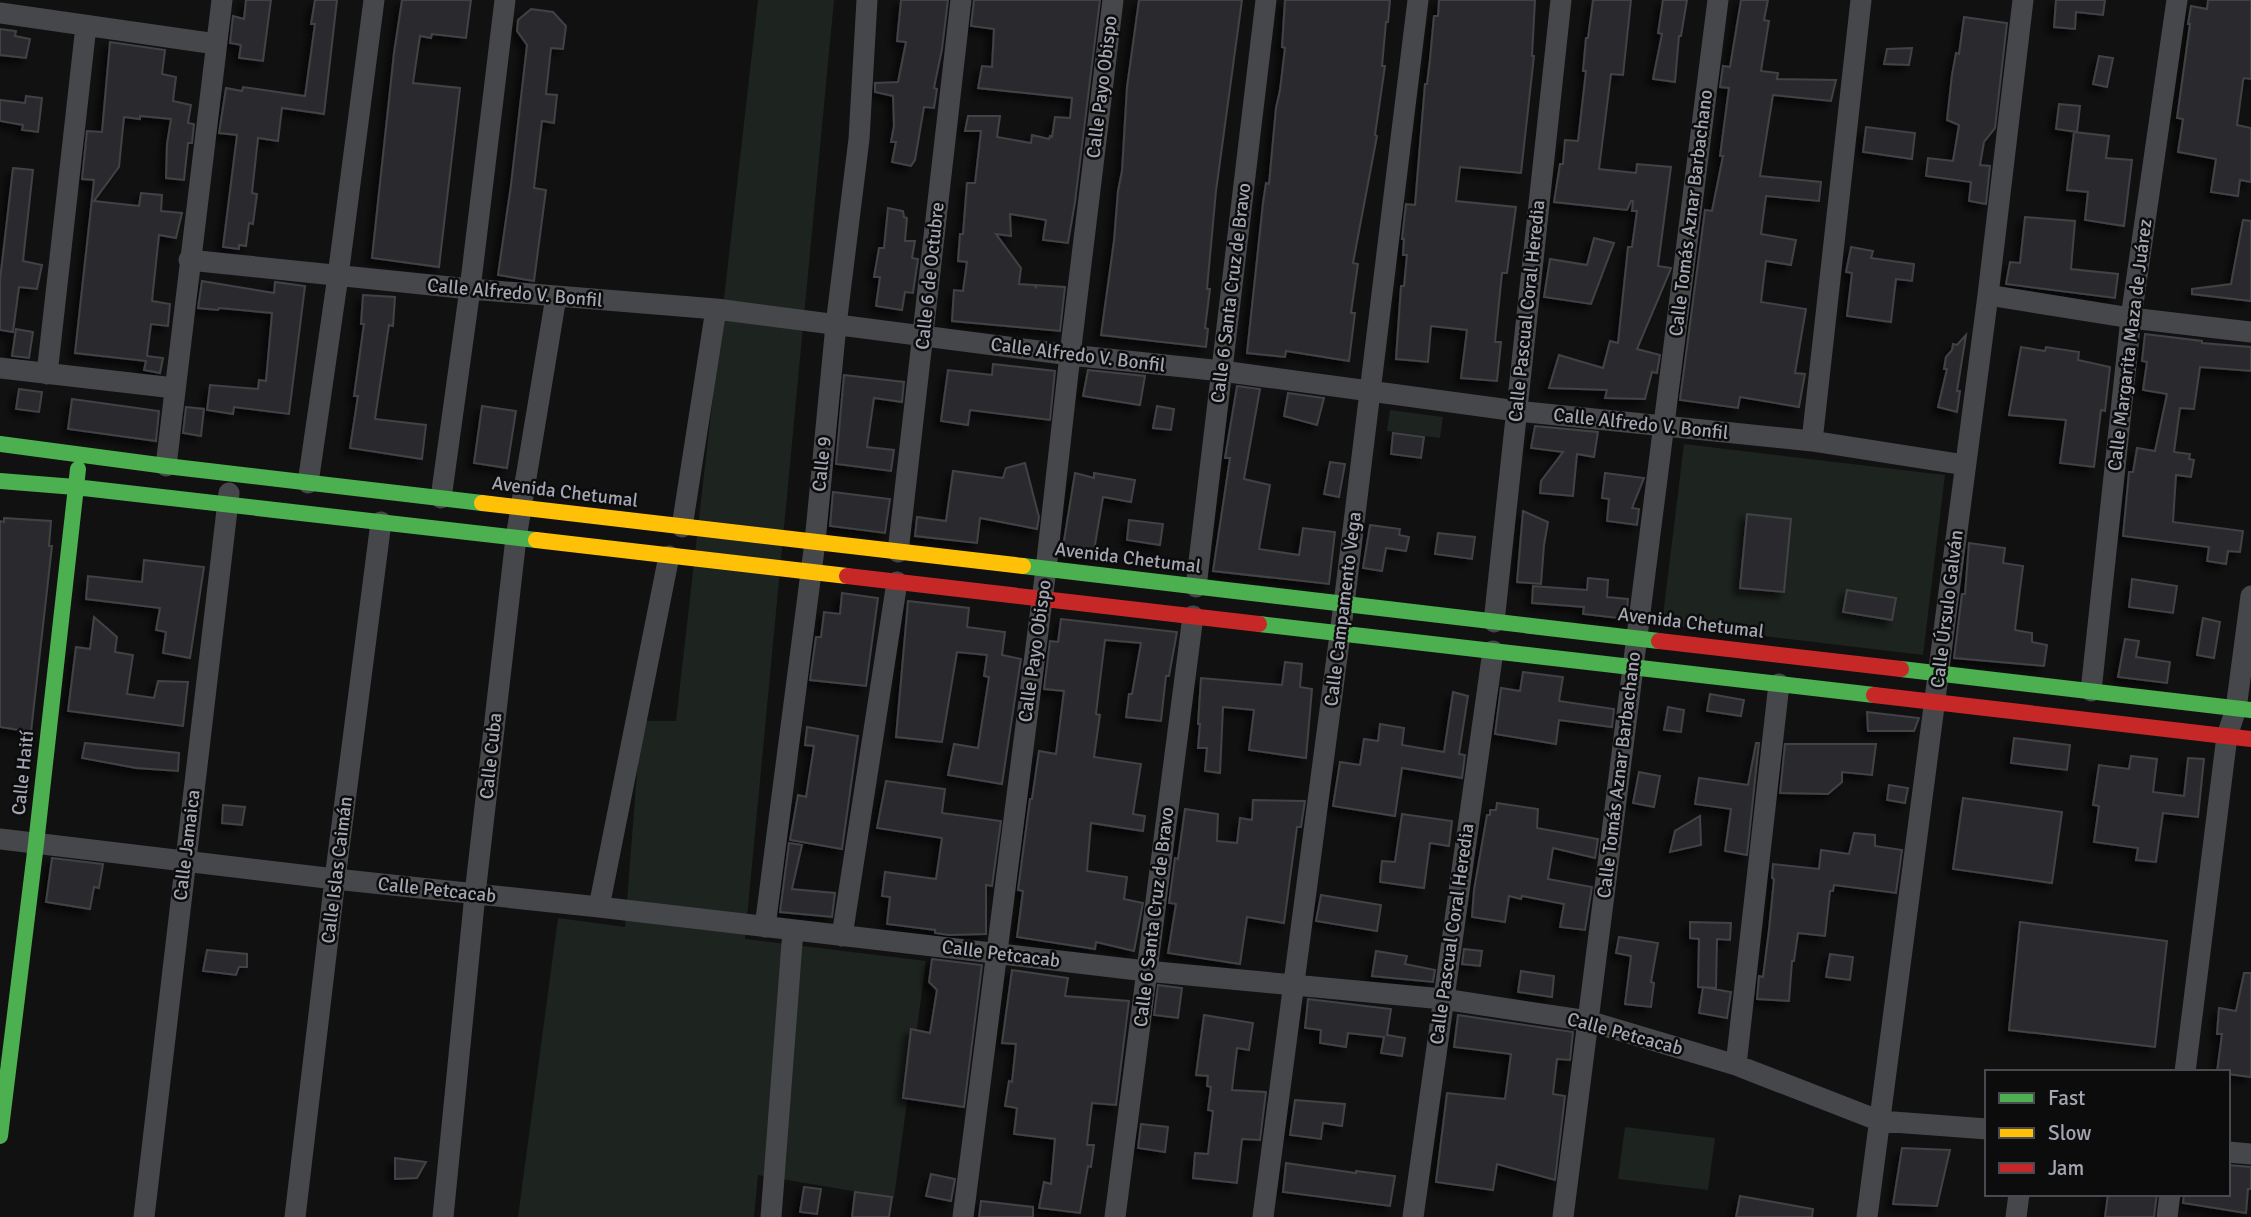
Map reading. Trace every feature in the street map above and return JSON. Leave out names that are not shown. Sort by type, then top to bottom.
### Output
[{"type":"main road","name":"Avenida Chetumal","points":[[0,444],[231,474],[2244,709]]},
{"type":"main road","name":"Calle Haití","points":[[0,1136],[79,456]]},
{"type":"main road","points":[[0,481],[381,522],[2251,739]]},
{"type":"street","points":[[166,466],[222,0]]},
{"type":"street","points":[[308,483],[374,0]]},
{"type":"street","points":[[441,498],[470,289],[505,0]]},
{"type":"street","name":"Calle 9","points":[[765,927],[815,542],[836,325],[859,139],[867,0]]},
{"type":"street","name":"Calle 6 de Octubre","points":[[898,552],[961,0]]},
{"type":"street","name":"Calle Payo Obispo","points":[[963,1217],[1046,569],[1113,0]]},
{"type":"street","name":"Calle 6 Santa Cruz de Bravo","points":[[1196,587],[1266,0]]},
{"type":"street","name":"Calle Campamento Vega","points":[[1263,1217],[1344,604],[1418,0]]},
{"type":"street","name":"Calle Pascual Coral Heredia","points":[[1494,622],[1561,0]]},
{"type":"street","name":"Calle Tomás Aznar Barbachano","points":[[1563,1217],[1718,0]]},
{"type":"street","points":[[1812,441],[1861,0]]},
{"type":"street","name":"Calle Úrsulo Galván","points":[[1867,1217],[1989,295],[2023,0]]},
{"type":"street","name":"Calle Margarita Maza de Juárez","points":[[2091,691],[2131,317],[2177,0]]},
{"type":"street","points":[[0,13],[216,44]]},
{"type":"street","points":[[47,374],[86,26]]},
{"type":"street","name":"Calle Alfredo V. Bonfil","points":[[189,260],[556,297],[716,309],[1070,355],[1222,371],[1517,411],[1812,441],[1965,465]]},
{"type":"street","points":[[1989,295],[2251,332]]},
{"type":"street","name":"Calle Cuba","points":[[443,1217],[475,894],[516,538],[556,297]]},
{"type":"street","points":[[682,527],[716,309]]},
{"type":"street","points":[[0,368],[174,388]]},
{"type":"street","name":"Calle Jamaica","points":[[144,1217],[231,474]]},
{"type":"street","name":"Calle Islas Caimán","points":[[295,1217],[381,522]]},
{"type":"street","points":[[599,907],[669,556]]},
{"type":"street","points":[[842,936],[897,582]]},
{"type":"street","points":[[2185,1070],[2227,736],[2244,709],[2251,596]]},
{"type":"street","name":"Calle 6 Santa Cruz de Bravo","points":[[1115,1217],[1193,616]]},
{"type":"street","name":"Calle Pascual Coral Heredia","points":[[1413,1217],[1493,651]]},
{"type":"street","points":[[1737,1065],[1779,684]]},
{"type":"street","name":"Calle Petcacab","points":[[0,839],[1146,971],[1443,999],[1588,1021],[1737,1065],[1880,1121],[1985,1129]]},
{"type":"street","points":[[771,1217],[793,930]]},
{"type":"street","points":[[2230,1152],[2251,1154]]},
{"type":"street","points":[[2016,1217],[2019,1196]]},
{"type":"street","points":[[2167,1217],[2170,1196]]},
{"type":"shaded area","points":[[758,0],[834,0],[745,939],[926,961],[894,1198],[758,1175],[754,1217],[518,1217],[558,918],[625,927],[641,721],[676,721]]},
{"type":"shaded area","points":[[1390,410],[1443,417],[1440,438],[1387,431]]},
{"type":"shaded area","points":[[1684,444],[1945,475],[1923,655],[1662,624]]},
{"type":"shaded area","points":[[1625,1127],[1715,1138],[1708,1190],[1618,1179]]},
{"type":"building","points":[[246,0],[271,0],[263,61],[239,58],[241,45],[230,43],[233,16],[244,19]]},
{"type":"building","points":[[315,0],[337,0],[324,114],[282,108],[278,141],[258,138],[252,193],[257,194],[253,224],[249,223],[246,246],[239,245],[239,249],[223,247],[237,135],[219,133],[226,88],[242,91],[243,87],[305,96],[315,24],[311,24]]},
{"type":"building","points":[[402,0],[471,0],[466,38],[432,34],[431,38],[420,36],[413,83],[460,88],[439,267],[372,258]]},
{"type":"building","points":[[901,0],[948,0],[934,88],[937,89],[934,108],[924,107],[915,160],[911,166],[892,162],[896,142],[891,142],[894,126],[893,96],[875,92],[875,83],[898,82],[906,42],[897,41]]},
{"type":"building","points":[[974,0],[1100,0],[1068,243],[1043,240],[1046,220],[1010,214],[1011,236],[996,234],[1021,268],[1019,284],[1065,287],[1060,331],[952,321],[954,290],[963,291],[967,262],[958,261],[960,234],[963,234],[967,183],[975,183],[981,131],[965,131],[968,116],[1000,116],[997,137],[1031,143],[1032,135],[1049,139],[1052,137],[1055,117],[1070,118],[1072,98],[978,88],[982,66],[992,67],[994,29],[971,26]]},
{"type":"building","points":[[1139,0],[1242,0],[1216,191],[1207,289],[1210,289],[1205,328],[1208,329],[1206,347],[1101,335],[1122,171],[1127,87]]},
{"type":"building","points":[[1285,0],[1390,0],[1377,136],[1353,263],[1358,264],[1351,313],[1355,313],[1349,361],[1286,351],[1285,357],[1247,353],[1263,203],[1266,183],[1269,184],[1285,48],[1282,47]]},
{"type":"building","points":[[1439,0],[1535,0],[1534,56],[1521,173],[1460,167],[1456,201],[1516,207],[1507,273],[1502,273],[1495,342],[1501,342],[1497,381],[1461,378],[1467,330],[1431,326],[1428,362],[1396,359],[1401,286],[1404,286],[1407,255],[1403,255],[1402,239],[1406,204],[1415,205],[1425,84],[1434,16],[1438,16]]},
{"type":"building","points":[[1593,0],[1631,0],[1623,75],[1611,74],[1599,169],[1636,173],[1637,164],[1671,167],[1658,266],[1671,268],[1637,349],[1660,355],[1657,373],[1652,372],[1645,399],[1605,398],[1607,390],[1549,388],[1559,355],[1603,368],[1610,341],[1618,343],[1628,247],[1632,247],[1637,211],[1632,211],[1633,201],[1627,210],[1554,202],[1560,164],[1563,164],[1565,140],[1578,141],[1586,71],[1583,71],[1586,38]]},
{"type":"building","points":[[1663,0],[1687,0],[1679,36],[1675,82],[1653,79],[1662,34],[1658,33]]},
{"type":"building","points":[[1741,0],[1768,0],[1764,20],[1769,21],[1761,71],[1778,73],[1777,79],[1836,80],[1831,101],[1773,95],[1760,176],[1821,182],[1819,201],[1766,196],[1761,234],[1796,240],[1791,265],[1766,261],[1761,302],[1806,309],[1795,373],[1805,374],[1799,407],[1740,397],[1738,408],[1680,400],[1705,210],[1712,211],[1723,156],[1720,156],[1729,88],[1720,87],[1723,66],[1730,67]]},
{"type":"building","points":[[2056,0],[2105,0],[2103,15],[2076,12],[2075,29],[2054,27]]},
{"type":"building","points":[[2208,0],[2251,0],[2251,79],[2244,78],[2243,81],[2237,125],[2251,128],[2251,182],[2240,180],[2238,196],[2211,192],[2216,159],[2178,152],[2183,119],[2177,118],[2191,6],[2207,9]]},
{"type":"building","points":[[531,9],[553,12],[566,26],[563,49],[551,48],[546,94],[557,95],[554,123],[542,121],[534,188],[546,190],[534,281],[498,275],[527,45],[517,31],[518,20]]},
{"type":"building","points":[[1964,17],[2007,23],[1995,128],[1984,142],[1980,165],[1990,166],[1986,204],[1969,201],[1971,182],[1926,176],[1928,158],[1953,161],[1959,125],[1947,120],[1952,75],[1956,53],[1959,54]]},
{"type":"building","points":[[0,29],[16,31],[15,36],[30,39],[26,58],[0,55]]},
{"type":"building","points":[[110,42],[165,50],[162,74],[176,77],[173,101],[191,105],[188,123],[194,124],[192,143],[188,143],[184,180],[166,178],[171,119],[124,117],[119,167],[94,201],[139,206],[141,193],[162,195],[161,211],[182,213],[176,238],[159,235],[152,301],[170,304],[168,326],[151,324],[147,356],[163,358],[160,373],[144,370],[146,361],[75,353],[94,180],[82,179],[87,131],[102,132]]},
{"type":"building","points":[[1912,48],[1909,65],[1884,64],[1887,49]]},
{"type":"building","points":[[2099,56],[2113,58],[2107,87],[2093,84]]},
{"type":"building","points":[[26,96],[42,98],[38,132],[22,130],[23,125],[0,121],[0,100],[25,103]]},
{"type":"building","points":[[2059,104],[2080,106],[2077,132],[2056,129]]},
{"type":"building","points":[[1866,127],[1915,133],[1912,159],[1863,152]]},
{"type":"building","points":[[2074,132],[2109,136],[2106,158],[2132,160],[2124,226],[2085,220],[2088,192],[2067,190]]},
{"type":"building","points":[[13,168],[33,170],[23,261],[42,265],[37,289],[19,287],[13,332],[0,330],[0,280]]},
{"type":"building","points":[[888,208],[903,211],[904,217],[907,218],[905,241],[915,241],[912,258],[918,259],[913,293],[905,292],[902,310],[876,306],[880,277],[874,277],[879,248],[884,248]]},
{"type":"building","points":[[2025,217],[2075,221],[2071,269],[2118,274],[2115,298],[2006,284],[2010,262],[2020,263]]},
{"type":"building","points":[[2243,220],[2251,221],[2251,301],[2192,294],[2192,289],[2231,284]]},
{"type":"building","points":[[1594,238],[1614,243],[1591,304],[1544,297],[1550,259],[1587,265]]},
{"type":"building","points":[[1851,247],[1873,251],[1871,258],[1914,264],[1912,281],[1896,279],[1891,322],[1847,316],[1852,273],[1846,272]]},
{"type":"building","points":[[202,281],[274,293],[275,282],[305,286],[289,414],[234,407],[233,414],[207,410],[210,385],[258,389],[259,380],[266,381],[272,313],[198,308]]},
{"type":"building","points":[[363,295],[395,297],[393,326],[389,325],[375,419],[426,425],[422,459],[350,448],[358,396],[354,396],[364,324],[361,324]]},
{"type":"building","points":[[16,329],[33,332],[29,358],[12,356]]},
{"type":"building","points":[[2145,334],[2251,347],[2251,371],[2200,367],[2194,409],[2180,408],[2174,452],[2190,454],[2189,459],[2194,460],[2191,477],[2176,475],[2173,522],[2243,531],[2240,552],[2228,551],[2226,564],[2207,561],[2209,547],[2123,536],[2129,472],[2133,472],[2137,448],[2155,451],[2167,394],[2143,390],[2147,362],[2142,361]]},
{"type":"building","points":[[1966,335],[1957,391],[1960,391],[1957,412],[1938,407],[1947,369],[1944,369],[1946,357],[1953,344],[1957,345]]},
{"type":"building","points":[[2021,347],[2045,351],[2046,347],[2079,352],[2078,360],[2110,367],[2094,467],[2060,463],[2066,420],[2009,415]]},
{"type":"building","points":[[993,364],[1055,371],[1050,420],[970,410],[968,425],[941,421],[948,370],[992,375]]},
{"type":"building","points":[[1088,370],[1145,376],[1140,405],[1083,396]]},
{"type":"building","points":[[844,375],[904,382],[902,402],[874,398],[867,447],[894,450],[891,471],[836,464]]},
{"type":"building","points":[[1237,386],[1260,389],[1244,479],[1270,485],[1259,549],[1299,555],[1303,528],[1335,532],[1329,584],[1213,571],[1230,458],[1225,458]]},
{"type":"building","points":[[19,389],[42,392],[39,412],[16,409]]},
{"type":"building","points":[[1288,393],[1324,398],[1317,425],[1284,416]]},
{"type":"building","points":[[72,399],[159,411],[156,441],[68,429]]},
{"type":"building","points":[[482,406],[516,411],[507,468],[474,463]]},
{"type":"building","points":[[1157,406],[1174,409],[1171,430],[1153,428]]},
{"type":"building","points":[[186,407],[204,409],[201,436],[183,433]]},
{"type":"building","points":[[1535,426],[1598,432],[1594,457],[1577,454],[1573,496],[1540,493],[1541,481],[1563,452],[1531,448]]},
{"type":"building","points":[[1393,433],[1424,437],[1421,458],[1391,454]]},
{"type":"building","points":[[1330,462],[1345,464],[1339,497],[1324,494]]},
{"type":"building","points":[[1025,463],[1039,517],[1037,529],[980,518],[977,543],[915,536],[917,517],[946,521],[953,471],[1003,478],[1006,468]]},
{"type":"building","points":[[1075,473],[1094,478],[1094,473],[1135,480],[1131,502],[1103,497],[1093,557],[1062,553]]},
{"type":"building","points":[[1605,473],[1644,478],[1632,508],[1639,509],[1637,525],[1607,521],[1609,499],[1602,498]]},
{"type":"building","points":[[833,492],[890,499],[885,533],[830,526]]},
{"type":"building","points":[[1523,511],[1548,522],[1541,584],[1517,582]]},
{"type":"building","points":[[1747,514],[1791,519],[1784,592],[1740,588]]},
{"type":"building","points":[[4,518],[51,521],[49,546],[52,546],[31,732],[0,727],[0,521],[4,522]]},
{"type":"building","points":[[1129,520],[1163,524],[1160,545],[1127,540]]},
{"type":"building","points":[[1370,525],[1400,529],[1399,535],[1409,537],[1406,551],[1386,548],[1382,571],[1363,568]]},
{"type":"building","points":[[1438,533],[1475,537],[1472,559],[1435,554]]},
{"type":"building","points":[[1969,543],[2005,548],[2003,563],[2023,566],[2015,630],[2032,633],[2032,642],[2047,645],[2044,666],[1954,658],[1962,594],[1965,594]]},
{"type":"building","points":[[144,560],[204,567],[190,658],[163,653],[166,632],[156,630],[160,608],[86,599],[88,576],[142,582]]},
{"type":"building","points":[[1588,578],[1608,580],[1607,597],[1628,599],[1626,619],[1583,614],[1584,607],[1532,603],[1533,586],[1587,590]]},
{"type":"building","points":[[2132,579],[2177,586],[2173,613],[2129,607]]},
{"type":"building","points":[[1847,590],[1896,598],[1892,620],[1843,612]]},
{"type":"building","points":[[842,593],[878,598],[866,686],[810,680],[816,637],[821,637],[824,612],[840,614]]},
{"type":"building","points":[[908,601],[969,608],[967,627],[1005,632],[1002,655],[1021,659],[1002,784],[948,775],[954,744],[978,748],[989,677],[984,676],[987,655],[957,652],[942,742],[896,737]]},
{"type":"building","points":[[94,617],[117,637],[115,652],[133,655],[127,694],[154,698],[158,681],[188,682],[183,726],[68,711],[76,647],[90,649]]},
{"type":"building","points":[[2203,618],[2220,622],[2214,658],[2197,655]]},
{"type":"building","points":[[1061,619],[1177,632],[1169,676],[1166,676],[1161,721],[1126,717],[1141,643],[1105,640],[1094,757],[1141,764],[1133,814],[1145,816],[1143,831],[1091,823],[1087,871],[1127,877],[1124,899],[1143,903],[1134,951],[1096,942],[1095,949],[1017,937],[1023,891],[1018,890],[1039,751],[1056,754],[1064,691],[1044,689],[1050,641],[1058,642]]},
{"type":"building","points":[[2125,639],[2139,641],[2136,657],[2170,662],[2167,683],[2118,677]]},
{"type":"building","points":[[1285,662],[1302,664],[1300,687],[1312,689],[1306,758],[1249,750],[1254,710],[1223,707],[1220,773],[1205,771],[1207,748],[1198,748],[1201,678],[1282,685]]},
{"type":"building","points":[[1523,672],[1563,677],[1559,701],[1614,709],[1612,727],[1559,720],[1556,744],[1495,734],[1501,688],[1520,691]]},
{"type":"building","points":[[1453,692],[1468,696],[1459,754],[1465,755],[1462,778],[1402,768],[1395,816],[1333,806],[1340,762],[1360,765],[1364,739],[1378,741],[1380,724],[1404,728],[1402,745],[1444,752]]},
{"type":"building","points":[[1710,694],[1744,700],[1741,716],[1707,711]]},
{"type":"building","points":[[1668,707],[1684,710],[1681,732],[1664,730]]},
{"type":"building","points":[[1867,712],[1919,718],[1914,731],[1868,731]]},
{"type":"building","points":[[807,727],[858,736],[842,849],[790,840],[798,795],[806,797],[814,746],[805,745]]},
{"type":"building","points":[[2014,738],[2070,745],[2067,770],[2011,763]]},
{"type":"building","points":[[85,743],[179,753],[178,771],[136,768],[82,758]]},
{"type":"building","points":[[1756,743],[1759,743],[1747,855],[1725,851],[1731,809],[1695,804],[1699,778],[1748,785]]},
{"type":"building","points":[[1785,744],[1876,744],[1872,775],[1842,772],[1842,782],[1828,794],[1780,793]]},
{"type":"building","points":[[2131,756],[2157,759],[2153,792],[2184,796],[2188,758],[2204,759],[2198,817],[2163,813],[2156,862],[2136,860],[2138,848],[2094,842],[2099,806],[2093,805],[2099,765],[2129,769]]},
{"type":"building","points":[[1639,772],[1660,776],[1654,807],[1633,803]]},
{"type":"building","points":[[886,781],[945,789],[942,813],[1001,821],[992,886],[986,885],[986,934],[949,935],[935,933],[935,930],[887,924],[890,897],[882,896],[885,872],[936,879],[942,838],[877,828]]},
{"type":"building","points":[[1889,785],[1908,788],[1905,803],[1887,800]]},
{"type":"building","points":[[1963,798],[2062,812],[2052,883],[1953,869]]},
{"type":"building","points":[[1253,800],[1305,801],[1301,827],[1297,827],[1284,923],[1247,917],[1240,964],[1168,953],[1176,904],[1169,903],[1185,809],[1218,814],[1217,841],[1237,843],[1240,818],[1252,820]]},
{"type":"building","points":[[1497,803],[1538,809],[1537,828],[1598,839],[1595,858],[1553,848],[1548,879],[1592,887],[1585,930],[1560,927],[1564,904],[1522,896],[1521,899],[1509,896],[1505,922],[1472,917],[1487,815],[1490,815],[1490,810],[1496,810]]},
{"type":"building","points":[[223,805],[245,807],[242,825],[222,823]]},
{"type":"building","points":[[1402,814],[1452,821],[1449,846],[1430,843],[1424,888],[1380,882],[1382,861],[1395,862]]},
{"type":"building","points":[[1700,816],[1701,845],[1670,852],[1675,831]]},
{"type":"building","points":[[1854,833],[1875,835],[1875,846],[1902,850],[1896,893],[1834,885],[1833,891],[1830,891],[1825,936],[1798,933],[1792,961],[1789,1001],[1757,999],[1759,976],[1763,977],[1769,930],[1773,864],[1819,869],[1821,850],[1849,854]]},
{"type":"building","points":[[789,843],[802,845],[792,889],[835,893],[832,917],[780,912]]},
{"type":"building","points":[[52,858],[103,864],[99,888],[94,887],[90,909],[46,902]]},
{"type":"building","points":[[1321,895],[1381,905],[1377,931],[1316,921]]},
{"type":"building","points":[[1690,922],[1731,923],[1730,940],[1717,939],[1716,988],[1698,987],[1699,939],[1690,938]]},
{"type":"building","points":[[2020,922],[2167,941],[2155,1047],[2009,1030]]},
{"type":"building","points":[[1619,937],[1658,943],[1651,982],[1654,983],[1651,1007],[1625,1004],[1631,956],[1616,953]]},
{"type":"building","points":[[1464,949],[1482,951],[1480,966],[1462,964]]},
{"type":"building","points":[[207,950],[247,954],[247,967],[239,967],[236,975],[203,971]]},
{"type":"building","points":[[1376,951],[1407,956],[1405,964],[1435,970],[1433,982],[1372,976]]},
{"type":"building","points":[[1830,954],[1853,957],[1850,980],[1826,977]]},
{"type":"building","points":[[932,959],[982,965],[964,1107],[903,1098],[911,1029],[930,1033],[937,990],[929,982]]},
{"type":"building","points":[[1012,970],[1068,978],[1065,996],[1129,1001],[1116,1105],[1092,1103],[1087,1145],[1094,1145],[1080,1213],[1039,1208],[1044,1182],[1051,1184],[1055,1139],[1014,1134],[1017,1108],[1005,1106],[1009,1081],[1012,1082],[1016,1044],[1002,1043]]},
{"type":"building","points":[[1521,971],[1554,976],[1552,997],[1518,992]]},
{"type":"building","points":[[2244,973],[2251,973],[2251,1077],[2230,1074],[2230,1070],[2217,1070],[2222,1034],[2217,1034],[2219,1008],[2236,1011]]},
{"type":"building","points":[[1158,985],[1182,988],[1178,1018],[1154,1015]]},
{"type":"building","points":[[1703,987],[1731,992],[1727,1018],[1699,1013]]},
{"type":"building","points":[[1308,999],[1391,1009],[1387,1035],[1405,1038],[1402,1056],[1381,1053],[1384,1037],[1348,1033],[1346,1047],[1320,1043],[1321,1030],[1305,1028]]},
{"type":"building","points":[[1204,1015],[1253,1023],[1249,1050],[1237,1048],[1232,1090],[1266,1092],[1260,1140],[1242,1139],[1237,1183],[1193,1178],[1195,1153],[1208,1154],[1213,1111],[1208,1110],[1211,1087],[1207,1086],[1208,1076],[1196,1075]]},
{"type":"building","points":[[1458,1015],[1573,1032],[1570,1060],[1557,1059],[1553,1094],[1565,1096],[1555,1180],[1497,1164],[1493,1190],[1436,1182],[1447,1093],[1505,1099],[1511,1054],[1454,1047]]},
{"type":"building","points":[[1295,1100],[1345,1104],[1342,1126],[1323,1123],[1321,1139],[1290,1135]]},
{"type":"building","points":[[1141,1124],[1168,1127],[1165,1152],[1138,1148]]},
{"type":"building","points":[[1902,1148],[1950,1150],[1937,1206],[1893,1204]]},
{"type":"building","points":[[395,1158],[426,1162],[417,1178],[395,1179]]},
{"type":"building","points":[[1286,1163],[1395,1176],[1390,1206],[1283,1192]]},
{"type":"building","points":[[2230,1165],[2251,1167],[2251,1189],[2248,1189],[2246,1213],[2183,1203],[2184,1196],[2230,1196]]},
{"type":"building","points":[[931,1174],[955,1179],[951,1201],[926,1196]]},
{"type":"building","points":[[804,1187],[821,1189],[817,1214],[800,1212]]},
{"type":"building","points":[[855,1192],[892,1197],[889,1217],[852,1217]]},
{"type":"building","points":[[1740,1196],[1813,1209],[1812,1217],[1736,1217]]},
{"type":"building","points":[[2108,1196],[2157,1196],[2154,1217],[2105,1217]]},
{"type":"building","points":[[981,1201],[1033,1207],[1033,1217],[979,1217]]},
{"type":"traffic: fast","points":[[0,444],[482,503]]},
{"type":"traffic: fast","points":[[0,1136],[78,469]]},
{"type":"traffic: fast","points":[[0,481],[75,487],[536,540]]},
{"type":"traffic: fast","points":[[1023,566],[1659,641]]},
{"type":"traffic: fast","points":[[1259,624],[1874,695]]},
{"type":"traffic: fast","points":[[1901,669],[2251,710]]},
{"type":"traffic: slow","points":[[482,503],[1023,566]]},
{"type":"traffic: slow","points":[[536,540],[847,576]]},
{"type":"traffic: jam","points":[[847,576],[1259,624]]},
{"type":"traffic: jam","points":[[1659,641],[1901,669]]},
{"type":"traffic: jam","points":[[1874,695],[2251,739]]}]
